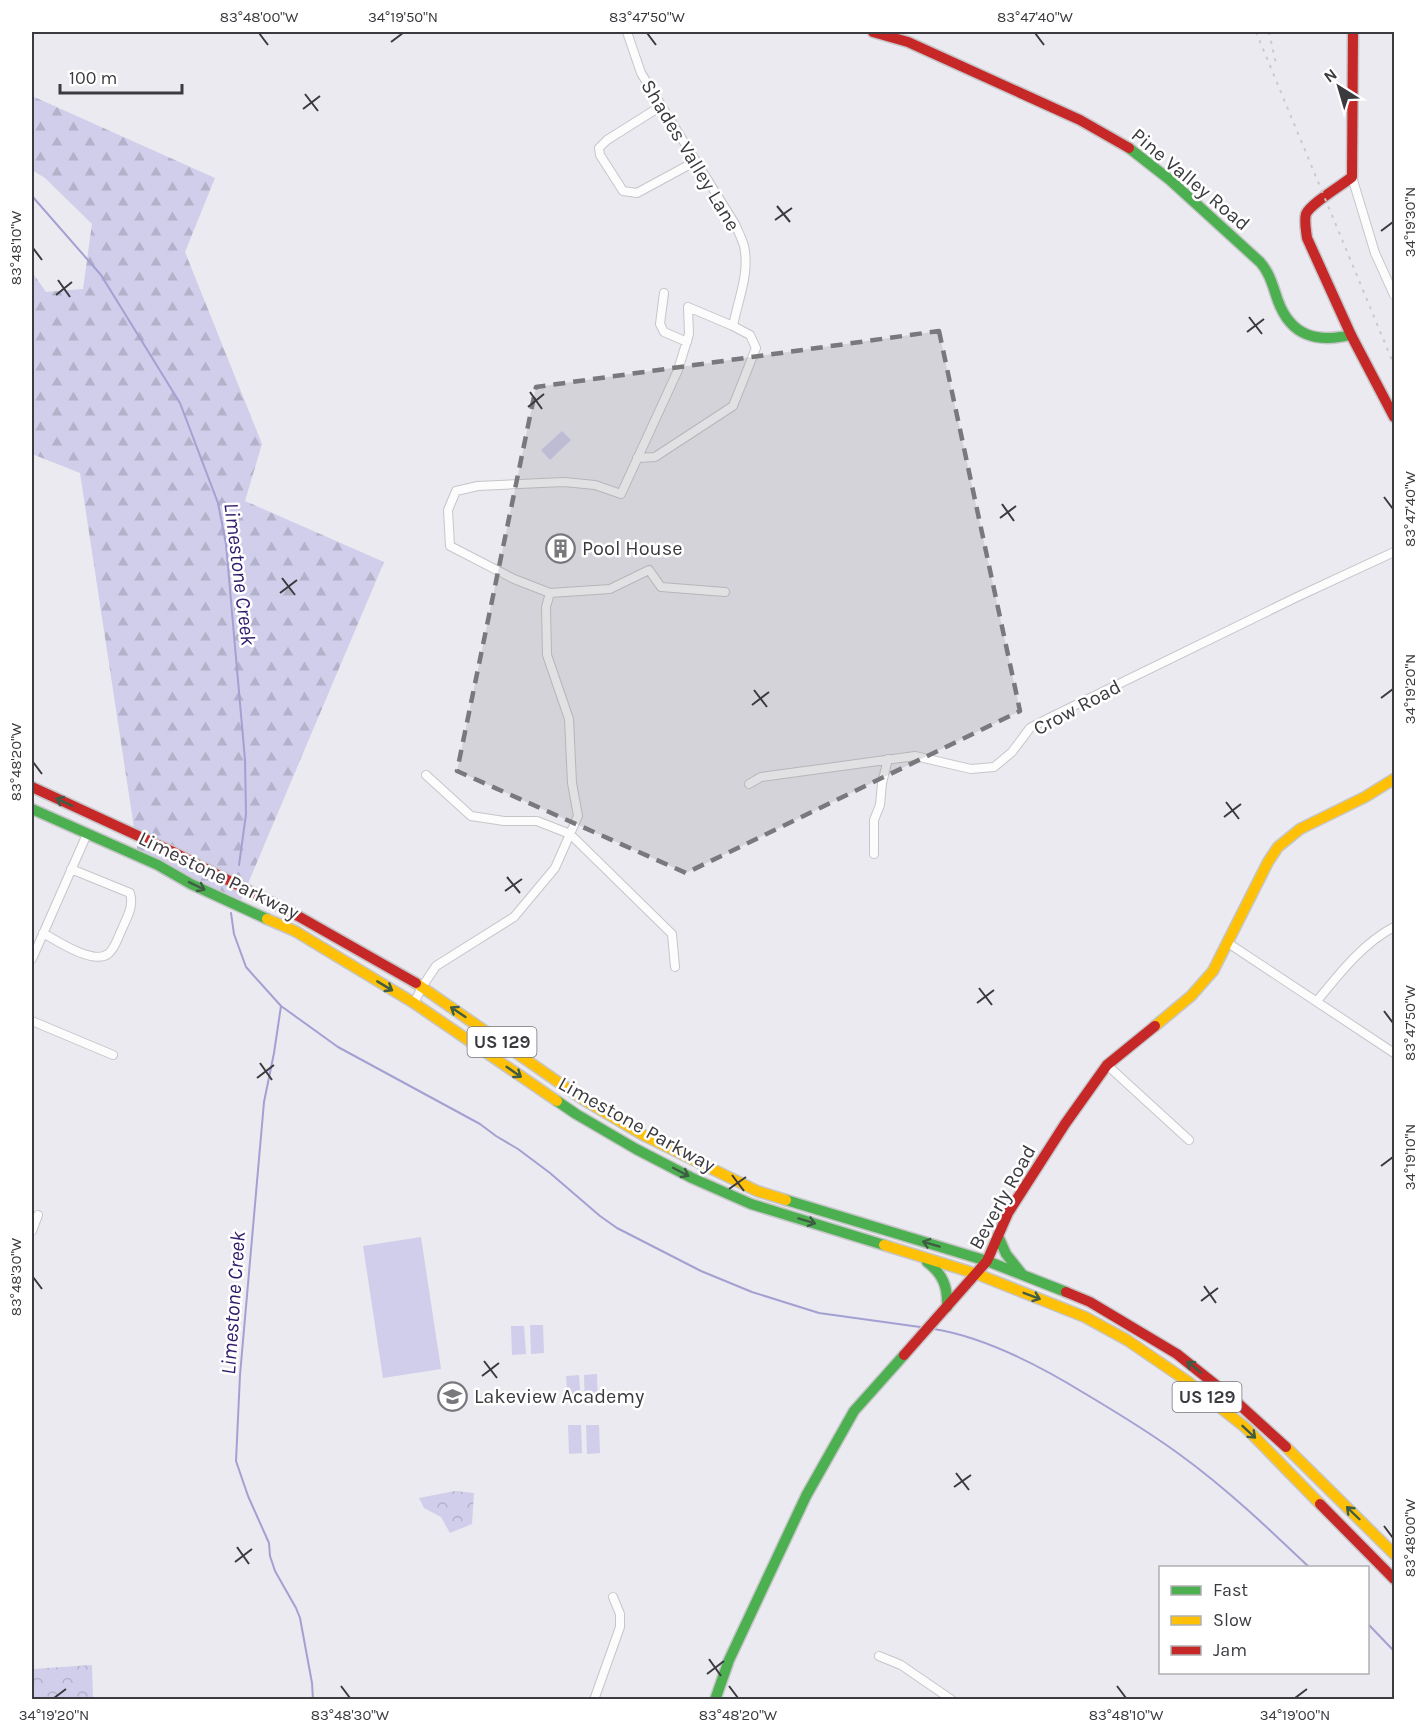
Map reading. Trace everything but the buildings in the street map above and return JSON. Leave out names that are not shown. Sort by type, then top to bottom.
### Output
[{"type":"main road","name":"Pine Valley Road","points":[[873,32],[918,46],[1105,133],[1137,153],[1252,253],[1266,269],[1287,320],[1299,332],[1316,338],[1336,340],[1351,335]]},
{"type":"main road","points":[[1353,32],[1352,177],[1313,203],[1306,214],[1305,225],[1307,238],[1351,335],[1395,417]]},
{"type":"main road","name":"Beverly Road","points":[[715,1700],[729,1660],[806,1496],[854,1411],[987,1261],[1008,1213],[1065,1124],[1107,1065],[1191,996],[1213,971],[1269,862],[1278,847],[1288,837],[1395,779]]},
{"type":"main road","name":"Limestone Parkway","points":[[32,787],[228,879],[298,916],[422,987],[584,1100],[643,1135],[699,1163],[757,1191],[987,1261],[1090,1302],[1177,1354],[1266,1428],[1395,1554]]},
{"type":"main road","name":"Limestone Parkway","points":[[32,809],[158,865],[191,884],[295,932],[414,1003],[576,1114],[692,1178],[752,1204],[977,1274],[1085,1317],[1127,1340],[1186,1381],[1246,1428],[1395,1579]]},
{"type":"main road","points":[[87,834],[96,816]]},
{"type":"main road","points":[[998,1236],[1006,1254],[1022,1275]]},
{"type":"main road","points":[[919,1256],[941,1274],[948,1295],[947,1307]]},
{"type":"street","name":"Shades Valley Lane","points":[[627,32],[641,73],[735,224],[744,245],[746,265],[744,285],[733,326]]},
{"type":"street","points":[[661,106],[607,140],[600,148],[600,155],[623,191],[637,194],[696,161]]},
{"type":"street","points":[[1352,177],[1375,253],[1395,295]]},
{"type":"street","points":[[664,292],[660,324],[664,332],[687,342]]},
{"type":"street","points":[[637,458],[655,457],[733,406],[756,348],[750,335],[688,307],[689,334],[678,370],[637,458],[621,494],[595,485],[564,482],[478,486],[456,491],[448,510],[450,546],[514,579],[550,593],[610,589],[649,570],[661,587],[725,592]]},
{"type":"street","name":"Crow Road","points":[[749,784],[761,777],[915,756],[970,769],[994,767],[1012,752],[1030,728],[1048,718],[1395,552]]},
{"type":"street","points":[[414,1003],[436,966],[514,917],[555,868],[578,816],[572,783],[569,719],[547,655],[546,607],[550,593]]},
{"type":"street","points":[[874,854],[874,820],[880,805],[888,759]]},
{"type":"street","points":[[426,775],[471,816],[504,821],[537,821],[570,834],[672,934],[675,967]]},
{"type":"street","points":[[32,959],[87,834]]},
{"type":"street","points":[[43,933],[87,956],[107,955],[132,906],[130,893],[71,869]]},
{"type":"street","points":[[1317,1001],[1378,936],[1395,927]]},
{"type":"street","points":[[1228,943],[1395,1053]]},
{"type":"street","points":[[32,1022],[113,1055]]},
{"type":"street","points":[[1107,1065],[1189,1140]]},
{"type":"street","points":[[32,1231],[38,1215]]},
{"type":"street","points":[[594,1700],[620,1628],[620,1614],[613,1597]]},
{"type":"street","points":[[879,1656],[902,1665],[952,1700]]},
{"type":"highlighted area","points":[[939,331],[1020,711],[686,873],[457,771],[536,387]]},
{"type":"green space","points":[[32,96],[215,178],[185,252],[262,444],[245,501],[384,562],[241,900],[138,854],[80,473],[32,454],[32,272],[46,292],[83,289],[92,224],[45,178],[32,170]]},
{"type":"green space","points":[[562,431],[571,440],[550,460],[541,450]]},
{"type":"green space","points":[[421,1237],[441,1369],[383,1378],[363,1246]]},
{"type":"green space","points":[[530,1325],[543,1325],[544,1353],[531,1354]]},
{"type":"green space","points":[[511,1326],[524,1326],[526,1354],[512,1355]]},
{"type":"green space","points":[[597,1374],[598,1403],[585,1403],[584,1375]]},
{"type":"green space","points":[[579,1375],[581,1404],[568,1404],[566,1376]]},
{"type":"green space","points":[[568,1425],[581,1425],[582,1453],[569,1454]]},
{"type":"green space","points":[[586,1425],[599,1425],[600,1453],[587,1454]]},
{"type":"green space","points":[[455,1491],[474,1493],[472,1524],[450,1533],[441,1517],[424,1508],[419,1498]]},
{"type":"green space","points":[[92,1665],[93,1699],[32,1699],[32,1669]]},
{"type":"waterway","name":"Limestone Creek","points":[[32,196],[101,275],[180,403],[218,503],[226,544],[245,760],[246,814],[239,865]]},
{"type":"waterway","points":[[231,913],[234,934],[246,967],[281,1006],[338,1047],[480,1124],[518,1149],[617,1228],[701,1271],[752,1292],[819,1313],[920,1327]]},
{"type":"waterway","name":"Limestone Creek","points":[[281,1006],[264,1102],[240,1375],[236,1461],[248,1496],[269,1543],[275,1571],[300,1618],[313,1700]]},
{"type":"waterway","points":[[934,1329],[972,1339],[1011,1354],[1067,1383],[1132,1422],[1179,1454],[1213,1481],[1308,1566]]},
{"type":"waterway","points":[[1369,1625],[1394,1651]]},
{"type":"railway","points":[[1256,32],[1394,365]]},
{"type":"railway","points":[[1269,32],[1276,64]]},
{"type":"traffic: fast","points":[[1129,148],[1170,180],[1260,262],[1269,275],[1283,313],[1298,329],[1316,337],[1351,335]]},
{"type":"traffic: fast","points":[[32,809],[158,865],[191,884],[267,919]]},
{"type":"traffic: fast","points":[[557,1101],[636,1149],[692,1178],[751,1204],[884,1245]]},
{"type":"traffic: fast","points":[[786,1200],[987,1261],[1066,1292]]},
{"type":"traffic: fast","points":[[998,1236],[1006,1254],[1022,1274]]},
{"type":"traffic: fast","points":[[927,1262],[937,1271],[943,1282],[947,1293],[947,1307]]},
{"type":"traffic: fast","points":[[715,1700],[729,1660],[806,1496],[854,1411],[904,1355]]},
{"type":"traffic: slow","points":[[1155,1026],[1191,996],[1213,971],[1268,862],[1278,847],[1300,829],[1365,797],[1394,779]]},
{"type":"traffic: slow","points":[[267,919],[295,931],[414,1003],[557,1101]]},
{"type":"traffic: slow","points":[[416,983],[584,1100],[643,1135],[757,1191],[786,1200]]},
{"type":"traffic: slow","points":[[884,1245],[977,1274],[1085,1317],[1127,1340],[1187,1381],[1246,1428],[1320,1504]]},
{"type":"traffic: slow","points":[[1286,1447],[1394,1554]]},
{"type":"traffic: jam","points":[[873,32],[908,42],[1080,120],[1129,148]]},
{"type":"traffic: jam","points":[[1353,32],[1352,177],[1309,210],[1306,214],[1305,226],[1307,238],[1351,335],[1394,417]]},
{"type":"traffic: jam","points":[[32,787],[171,851],[298,916],[416,983]]},
{"type":"traffic: jam","points":[[904,1355],[987,1261],[1008,1213],[1065,1124],[1107,1065],[1155,1026]]},
{"type":"traffic: jam","points":[[1066,1292],[1090,1302],[1177,1354],[1231,1397],[1286,1447]]},
{"type":"traffic: jam","points":[[1320,1504],[1394,1579]]},
{"type":"place","name":"Pool House","points":[[561,548]]},
{"type":"place","name":"Lakeview Academy","points":[[453,1396]]}]
